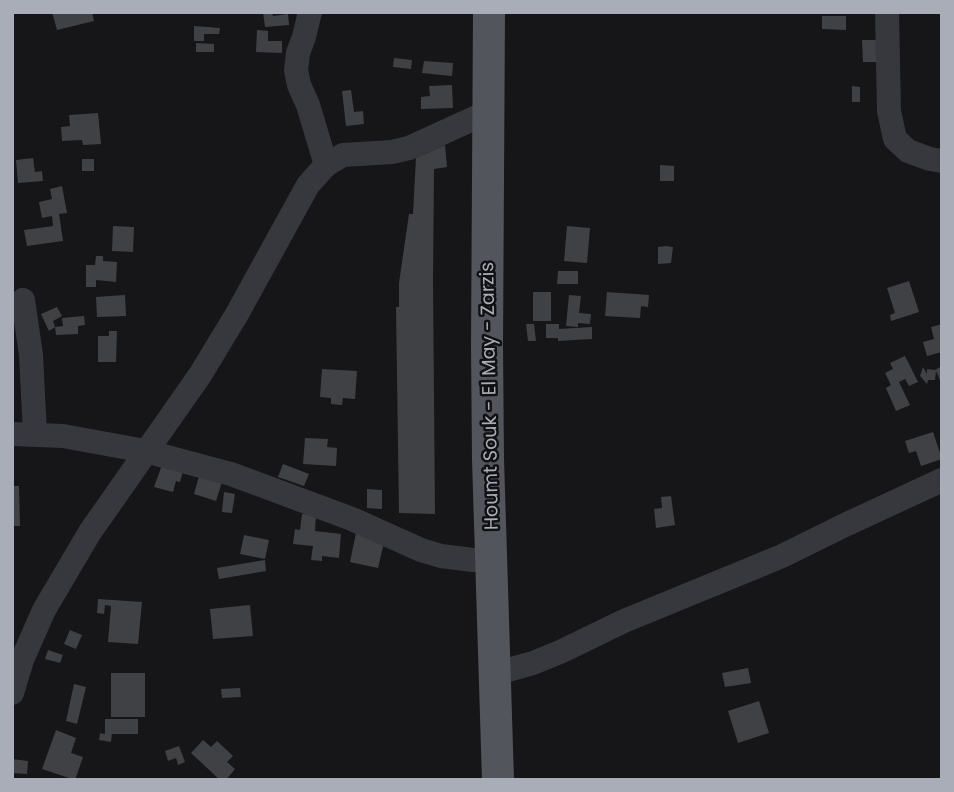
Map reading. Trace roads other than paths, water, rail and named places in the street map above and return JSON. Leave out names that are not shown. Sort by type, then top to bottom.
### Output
[{"type":"main road","name":"Houmt Souk - El May - Zarzis","points":[[489,12],[487,346],[498,780]]},
{"type":"street","points":[[310,12],[296,70],[326,165]]},
{"type":"street","points":[[887,12],[890,111],[895,139],[908,151],[942,161]]},
{"type":"street","points":[[12,693],[22,660],[44,610],[90,532],[200,375],[308,185],[326,165],[343,155],[392,152],[409,148],[488,112]]},
{"type":"street","points":[[23,300],[31,355],[24,434],[63,436],[145,451],[231,474],[352,519],[421,550],[473,560],[492,559]]},
{"type":"street","points":[[494,674],[560,652],[624,621],[782,556],[942,480]]}]
